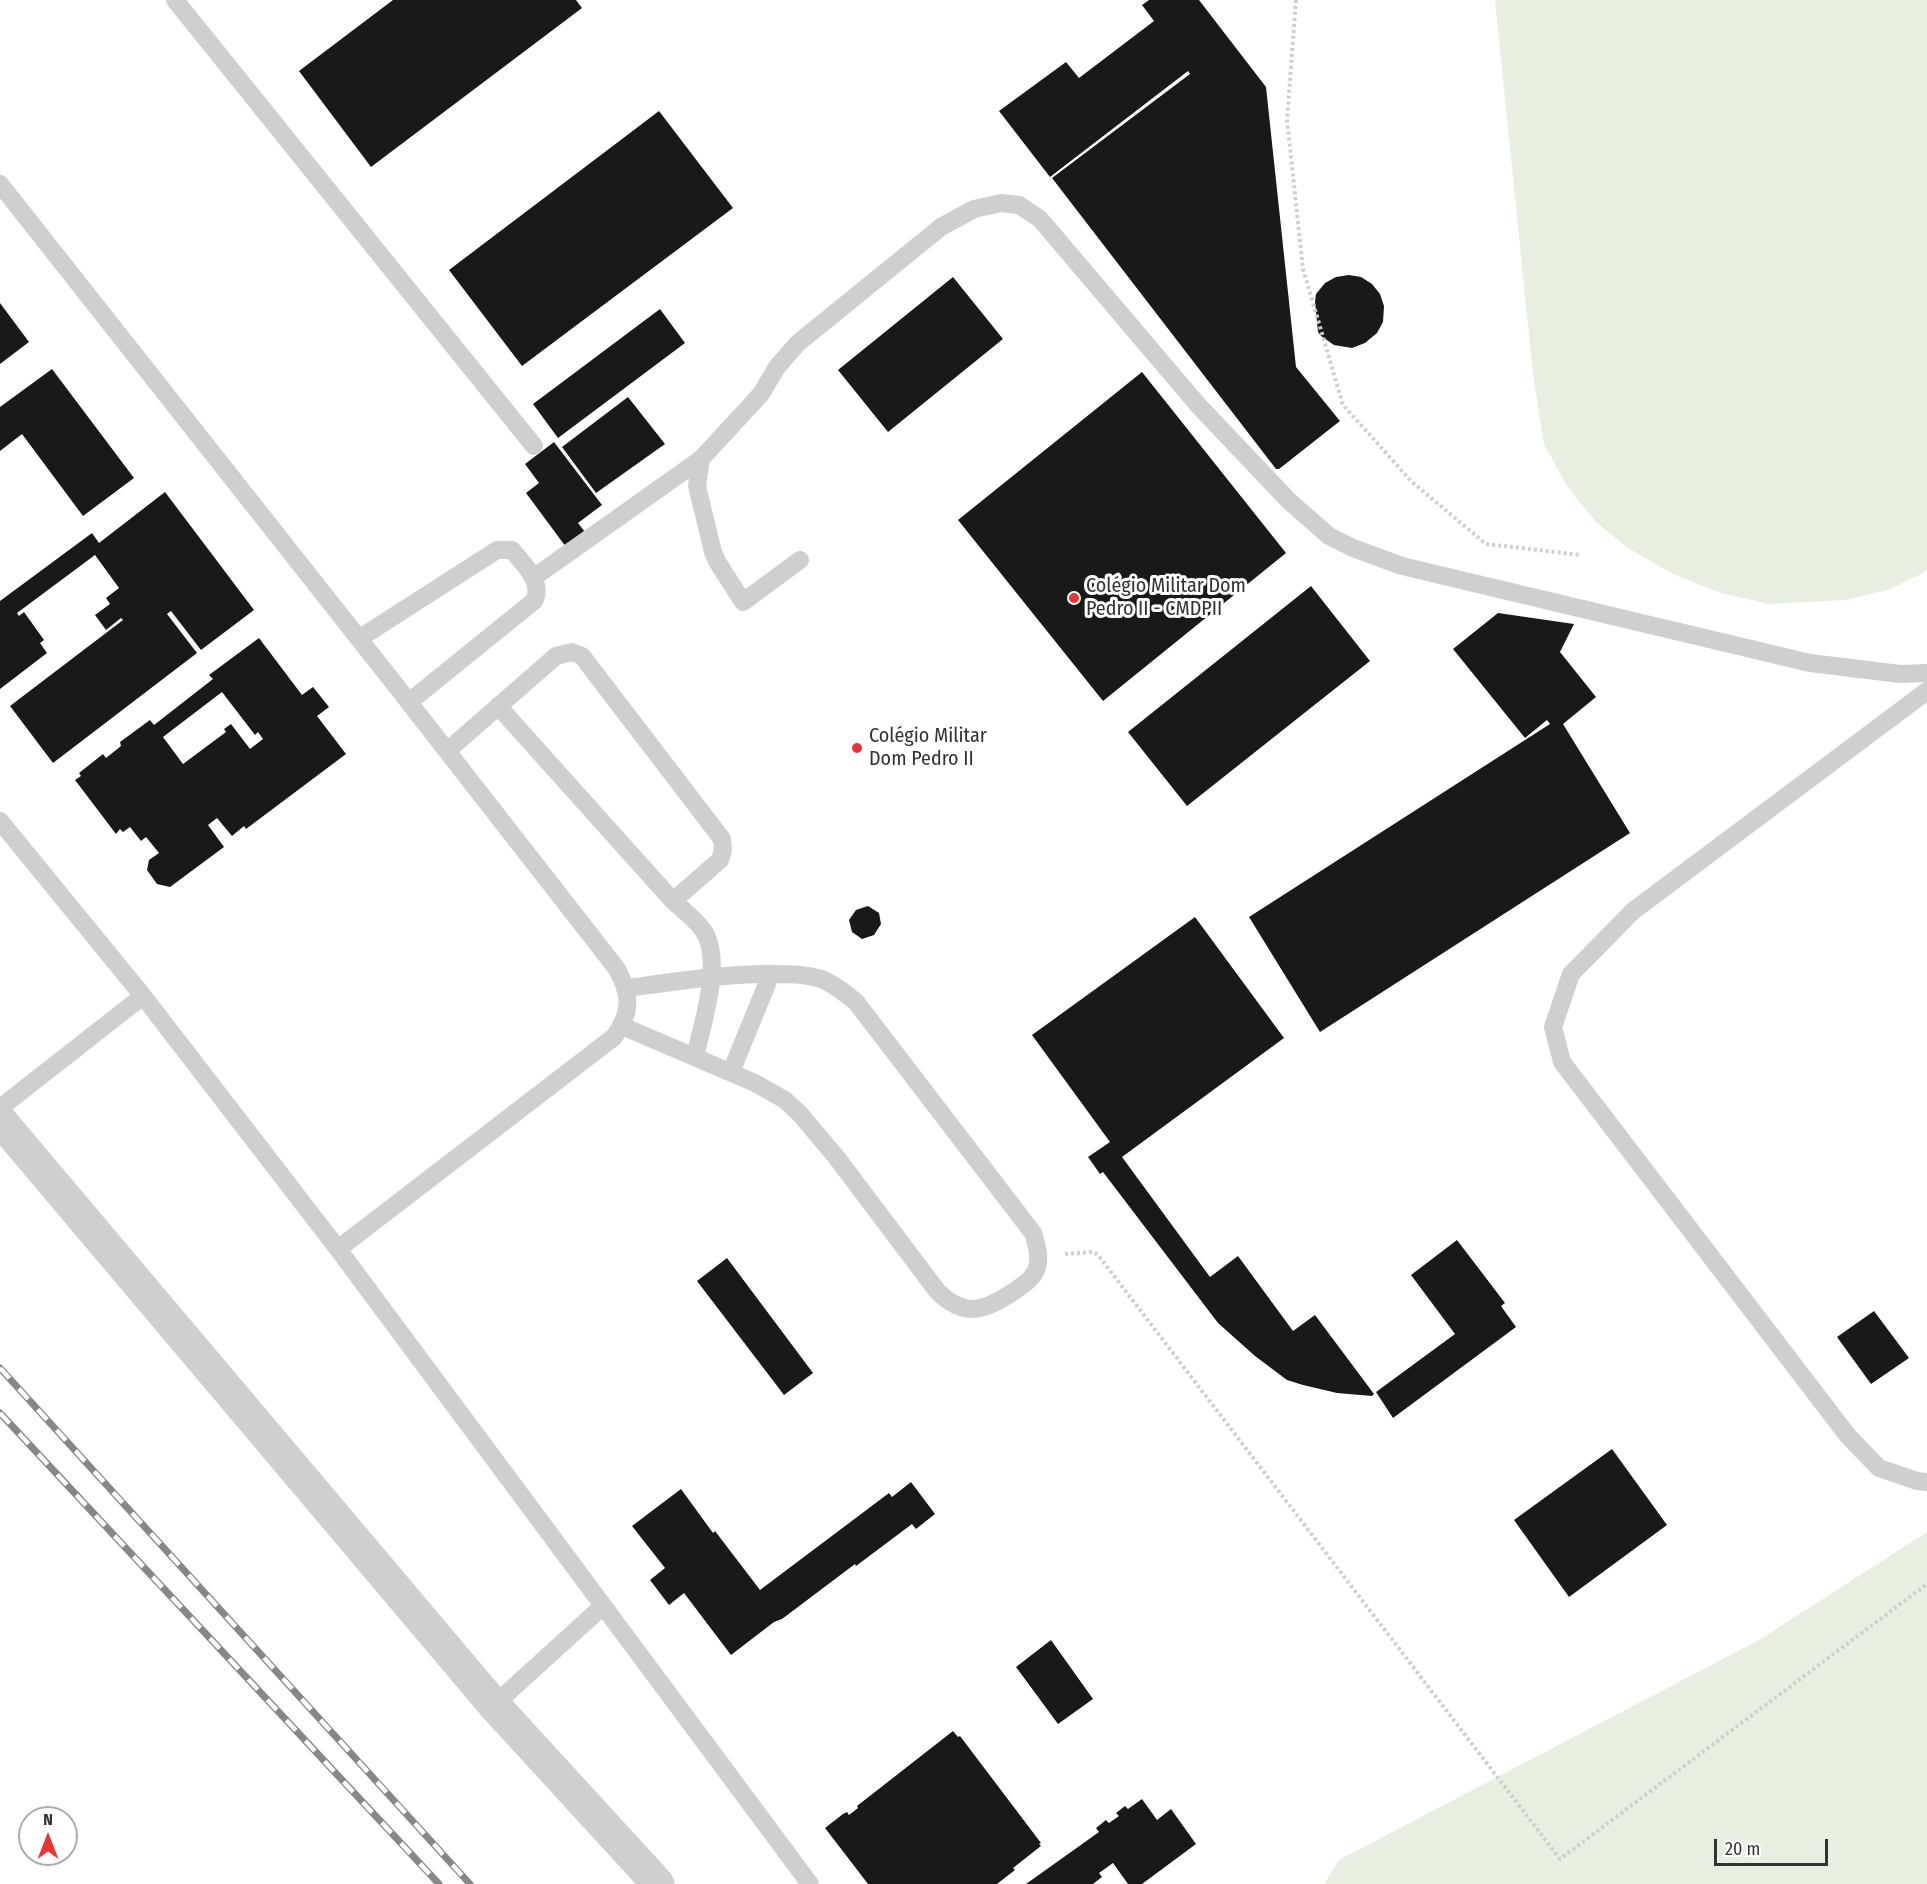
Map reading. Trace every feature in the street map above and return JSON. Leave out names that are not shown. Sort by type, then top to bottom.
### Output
[{"type":"street","points":[[0,1120],[494,1705],[658,1884]]},
{"type":"lane","points":[[175,0],[534,446]]},
{"type":"lane","points":[[0,184],[360,638],[617,969],[627,988],[627,1008],[622,1026],[614,1037],[338,1249]]},
{"type":"lane","points":[[533,578],[701,459],[761,394],[777,367],[798,343],[941,226],[974,209],[1001,203],[1019,205],[1040,219],[1198,405],[1289,501],[1329,536],[1353,548],[1402,566],[1810,663],[1900,674],[1927,673]]},
{"type":"lane","points":[[701,459],[697,486],[713,552],[743,602],[800,561]]},
{"type":"lane","points":[[360,638],[497,550],[512,550],[537,587],[534,601],[409,702]]},
{"type":"lane","points":[[447,751],[556,656],[572,652],[582,656],[722,839],[723,850],[720,860],[673,901]]},
{"type":"lane","points":[[1927,691],[1633,911],[1570,974],[1553,1027],[1562,1062],[1848,1436],[1879,1468],[1917,1481],[1927,1482]]},
{"type":"lane","points":[[498,706],[673,901],[703,930],[710,945],[712,977],[695,1057]]},
{"type":"lane","points":[[0,821],[142,996],[338,1249],[810,1884]]},
{"type":"lane","points":[[622,1026],[731,1072],[785,1100],[800,1114],[837,1158],[938,1292],[950,1303],[963,1309],[978,1310],[996,1303],[1027,1282],[1035,1273],[1038,1249],[1033,1233],[856,1002],[841,989],[823,980],[806,976],[771,974],[712,977],[627,988]]},
{"type":"lane","points":[[731,1072],[771,974]]},
{"type":"lane","points":[[0,1108],[142,996]]},
{"type":"lane","points":[[494,1705],[603,1606]]},
{"type":"path","points":[[1296,0],[1287,120],[1303,269],[1343,405],[1412,482],[1486,544],[1580,555]]},
{"type":"path","points":[[1038,1255],[1093,1252],[1098,1255],[1560,1859],[1927,1584]]},
{"type":"green space","points":[[1495,0],[1927,0],[1927,569],[1923,573],[1888,590],[1844,600],[1769,604],[1721,593],[1673,574],[1628,548],[1595,521],[1567,486],[1544,444],[1533,374]]},
{"type":"green space","points":[[1927,1532],[1927,1884],[1324,1884],[1339,1860],[1759,1640]]},
{"type":"building","points":[[393,0],[576,0],[582,8],[371,167],[299,71]]},
{"type":"building","points":[[1149,0],[1199,0],[1266,87],[1296,367],[1340,421],[1279,469],[1276,469],[1052,178],[1190,74],[1188,71],[1050,177],[999,111],[1066,62],[1079,78],[1154,21],[1142,5]]},
{"type":"building","points":[[659,111],[733,208],[522,366],[449,270]]},
{"type":"building","points":[[1349,275],[1361,277],[1372,284],[1380,294],[1384,306],[1383,322],[1377,333],[1365,343],[1352,348],[1334,345],[1321,336],[1318,332],[1315,302],[1316,294],[1325,283],[1336,277]]},
{"type":"building","points":[[953,277],[1003,339],[888,432],[838,370]]},
{"type":"building","points":[[0,303],[29,342],[0,364]]},
{"type":"building","points":[[660,309],[685,343],[558,438],[533,404]]},
{"type":"building","points":[[52,369],[134,478],[83,516],[22,434],[0,451],[0,407]]},
{"type":"building","points":[[1142,372],[1286,553],[1103,701],[958,520]]},
{"type":"building","points":[[628,397],[665,444],[596,493],[562,447]]},
{"type":"building","points":[[554,442],[602,505],[578,523],[585,532],[566,547],[526,493],[539,483],[525,464]]},
{"type":"building","points":[[165,492],[254,610],[201,650],[171,611],[167,614],[197,653],[53,763],[10,706],[123,620],[121,618],[106,630],[95,615],[110,604],[106,598],[119,588],[95,555],[17,613],[19,616],[24,612],[44,640],[40,643],[47,653],[0,689],[0,601],[92,533],[99,543]]},
{"type":"building","points":[[1311,586],[1370,661],[1187,806],[1128,732]]},
{"type":"building","points":[[1498,613],[1574,624],[1560,652],[1596,697],[1563,724],[1630,833],[1320,1032],[1249,917],[1550,724],[1547,720],[1525,738],[1453,649]]},
{"type":"building","points":[[259,638],[302,695],[313,687],[329,707],[317,716],[346,754],[246,829],[244,826],[232,836],[217,818],[208,825],[224,847],[170,887],[157,884],[147,870],[149,860],[159,853],[146,837],[141,841],[130,827],[123,832],[120,829],[116,834],[75,780],[81,776],[79,773],[103,754],[106,758],[121,746],[120,742],[150,720],[154,725],[213,679],[209,675]],"holes":[[[222,692],[255,735],[258,732],[263,739],[250,749],[231,724],[224,729],[226,732],[183,764],[163,737]]]},
{"type":"building","points":[[868,906],[879,913],[881,924],[874,935],[862,939],[852,932],[849,920],[856,910]]},
{"type":"building","points":[[1195,917],[1284,1038],[1122,1157],[1210,1277],[1238,1256],[1293,1331],[1315,1315],[1374,1394],[1372,1396],[1337,1393],[1287,1380],[1255,1356],[1218,1323],[1103,1172],[1100,1174],[1088,1157],[1110,1142],[1032,1035]]},
{"type":"building","points":[[1457,1240],[1505,1303],[1501,1306],[1516,1327],[1393,1418],[1376,1392],[1455,1334],[1411,1275]]},
{"type":"building","points":[[727,1258],[813,1373],[784,1395],[697,1281]]},
{"type":"building","points":[[1874,1311],[1909,1358],[1871,1384],[1837,1337]]},
{"type":"building","points":[[1612,1449],[1667,1525],[1569,1597],[1514,1520]]},
{"type":"building","points":[[911,1482],[935,1514],[916,1529],[912,1524],[731,1655],[684,1593],[669,1605],[650,1580],[665,1568],[632,1526],[681,1489],[713,1533],[715,1531],[760,1590],[889,1493],[892,1497]]},
{"type":"building","points":[[1051,1640],[1093,1699],[1058,1724],[1016,1667]]},
{"type":"building","points":[[953,1731],[958,1737],[960,1736],[1041,1846],[997,1884],[868,1884],[825,1828],[843,1814],[847,1812],[849,1815],[858,1808],[857,1806]]},
{"type":"building","points":[[1142,1799],[1157,1820],[1171,1809],[1196,1844],[1142,1884],[1128,1884],[1113,1863],[1099,1873],[1102,1877],[1093,1884],[1026,1884],[1099,1832],[1096,1828],[1106,1820],[1109,1823],[1119,1816],[1116,1813],[1125,1806],[1128,1809]]},
{"type":"railway","points":[[0,1368],[470,1884]]},
{"type":"railway","points":[[0,1413],[439,1884]]},
{"type":"place","name":"Colégio Militar Dom Pedro II - CMDPII","points":[[1074,598]]},
{"type":"place","name":"Colégio Militar Dom Pedro II","points":[[857,748]]}]
